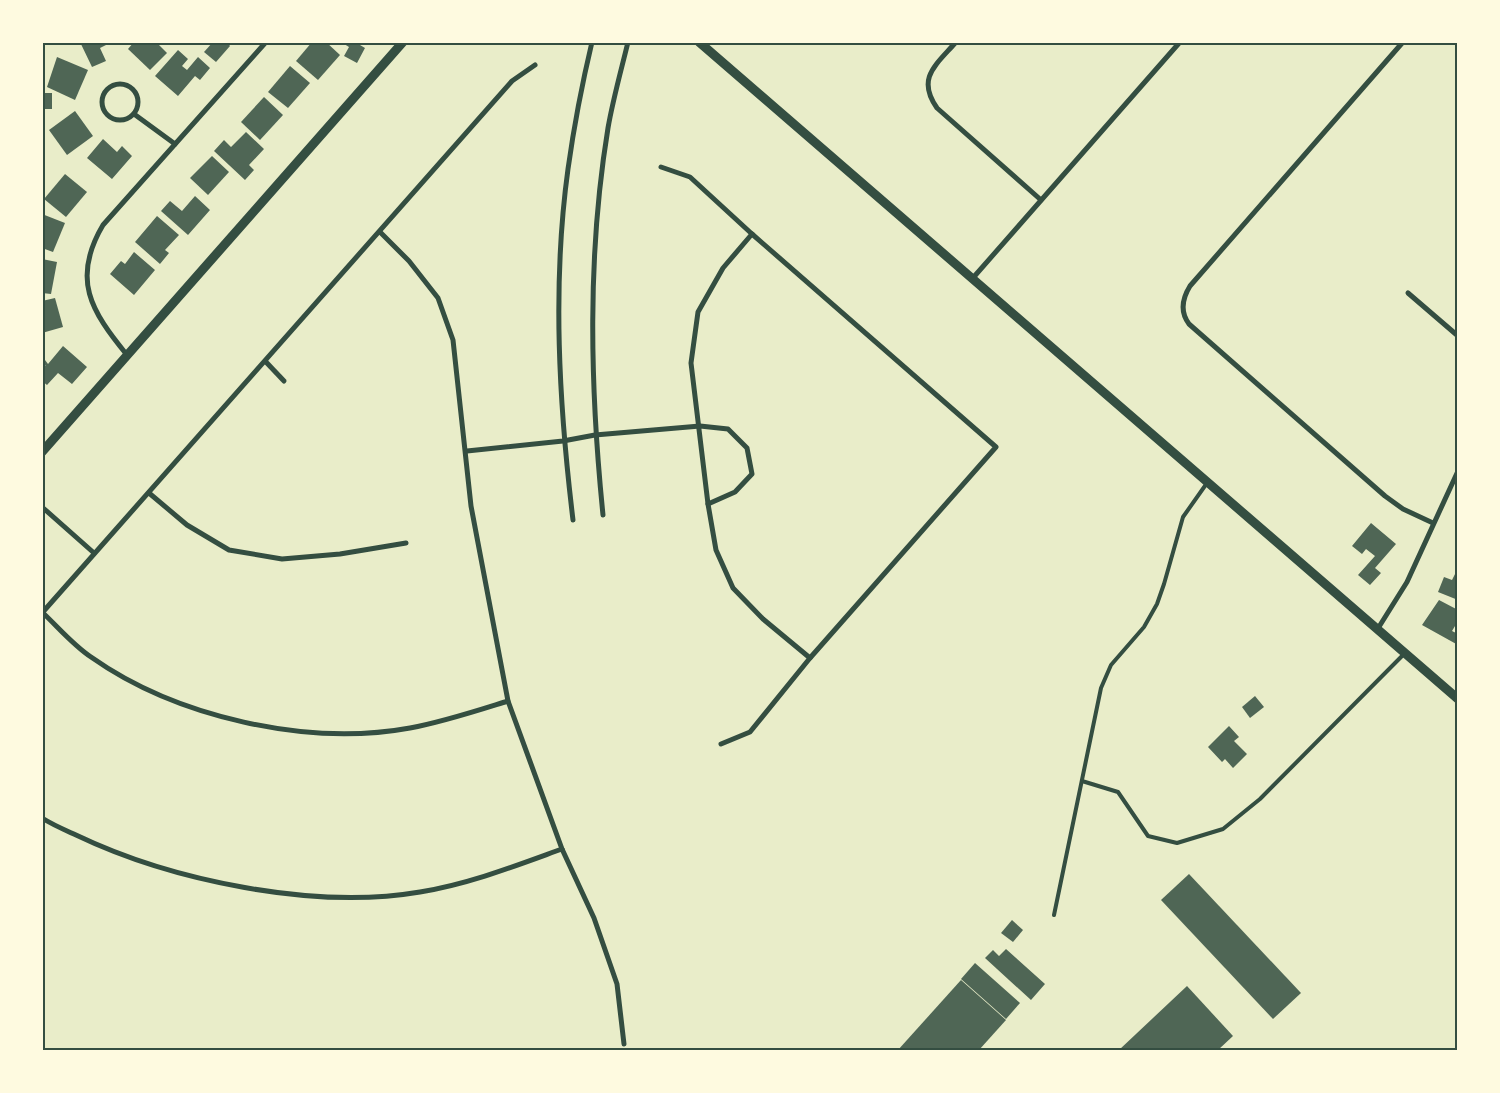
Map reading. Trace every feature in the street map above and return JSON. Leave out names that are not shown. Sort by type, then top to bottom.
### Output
[{"type":"street","points":[[127,354],[102,323],[92,301],[87,281],[89,258],[94,240],[103,225],[266,42]]},
{"type":"street","points":[[42,452],[403,42]]},
{"type":"street","points":[[573,520],[564,441],[558,315],[568,170],[580,94],[592,42]]},
{"type":"street","points":[[603,515],[595,435],[592,334],[598,217],[608,128],[628,42]]},
{"type":"street","points":[[700,42],[972,280],[1458,699]]},
{"type":"street","points":[[956,42],[930,73],[927,86],[933,101],[1041,200]]},
{"type":"street","points":[[972,280],[1180,42]]},
{"type":"street","points":[[1403,42],[1190,286],[1182,312],[1189,324],[1385,496],[1433,524]]},
{"type":"street","points":[[508,701],[409,728],[351,734],[286,729],[210,713],[144,690],[89,656],[43,613],[512,81],[535,65]]},
{"type":"street","points":[[115,85],[127,85],[132,88],[138,98],[137,109],[134,114],[124,120],[112,118],[104,109],[103,97],[106,92],[115,85]]},
{"type":"street","points":[[134,114],[175,144]]},
{"type":"street","points":[[661,168],[690,177],[752,234],[996,447],[810,658],[750,732],[721,744]]},
{"type":"street","points":[[380,232],[409,260],[438,298],[453,340],[467,451],[471,506],[508,701],[562,849],[594,918],[617,984],[624,1044]]},
{"type":"street","points":[[752,234],[723,268],[698,312],[691,363],[708,504],[716,550],[733,588],[763,619],[810,658]]},
{"type":"street","points":[[1408,293],[1458,336]]},
{"type":"street","points":[[266,362],[284,381]]},
{"type":"street","points":[[467,451],[564,441],[595,435],[700,426],[728,429],[747,448],[752,474],[735,492],[708,504]]},
{"type":"street","points":[[1377,630],[1407,582],[1458,471]]},
{"type":"street","points":[[149,492],[187,526],[229,550],[282,559],[340,554],[406,543]]},
{"type":"street","points":[[42,507],[94,553]]},
{"type":"street","points":[[42,818],[106,850],[160,867],[233,884],[292,893],[357,898],[420,892],[487,876],[562,849]]},
{"type":"lane","points":[[1054,915],[1101,688],[1111,665],[1144,627],[1152,612],[1164,584],[1183,517],[1207,483]]},
{"type":"lane","points":[[1082,781],[1118,792],[1148,836],[1177,843],[1223,829],[1260,799],[1404,654]]},
{"type":"building","points":[[80,42],[112,42],[100,48],[106,61],[92,67]]},
{"type":"building","points":[[134,42],[156,42],[167,53],[150,70],[128,49]]},
{"type":"building","points":[[213,42],[227,42],[230,46],[216,62],[204,52]]},
{"type":"building","points":[[312,42],[326,42],[340,55],[318,80],[296,61]]},
{"type":"building","points":[[341,42],[355,42],[365,48],[357,63],[344,56],[349,47]]},
{"type":"building","points":[[178,50],[188,59],[182,66],[187,70],[198,57],[210,68],[200,80],[195,76],[178,96],[155,76]]},
{"type":"building","points":[[57,57],[88,70],[75,100],[47,87]]},
{"type":"building","points":[[290,66],[310,83],[288,108],[268,92]]},
{"type":"building","points":[[42,93],[52,93],[52,109],[42,109]]},
{"type":"building","points":[[264,97],[283,115],[260,140],[241,122]]},
{"type":"building","points":[[75,111],[93,136],[67,155],[49,130]]},
{"type":"building","points":[[246,132],[264,149],[249,165],[254,170],[245,180],[214,151],[224,140],[231,147]]},
{"type":"building","points":[[103,139],[117,152],[122,146],[132,156],[112,179],[87,158]]},
{"type":"building","points":[[212,156],[229,172],[208,195],[190,178]]},
{"type":"building","points":[[65,174],[87,192],[66,217],[44,199]]},
{"type":"building","points":[[195,196],[210,210],[188,235],[161,211],[170,201],[182,211]]},
{"type":"building","points":[[42,214],[65,223],[53,252],[42,248]]},
{"type":"building","points":[[157,216],[179,235],[165,250],[169,253],[160,264],[135,242]]},
{"type":"building","points":[[134,252],[155,270],[134,295],[110,274],[121,261],[125,264]]},
{"type":"building","points":[[42,259],[57,262],[51,294],[42,293]]},
{"type":"building","points":[[55,298],[63,327],[42,333],[42,301]]},
{"type":"building","points":[[63,346],[87,367],[72,384],[58,373],[47,385],[42,381],[42,369],[46,365],[42,367],[42,356],[48,364]]},
{"type":"building","points":[[1371,523],[1396,544],[1375,568],[1381,573],[1370,585],[1358,575],[1375,556],[1366,549],[1362,554],[1352,546]]},
{"type":"building","points":[[1458,568],[1458,600],[1438,592],[1444,577],[1452,580]]},
{"type":"building","points":[[1439,600],[1458,610],[1458,621],[1452,631],[1458,634],[1458,645],[1422,625]]},
{"type":"building","points":[[1255,696],[1264,707],[1250,718],[1242,707]]},
{"type":"building","points":[[1229,726],[1239,737],[1234,741],[1247,754],[1233,768],[1225,759],[1222,762],[1208,747]]},
{"type":"building","points":[[1189,874],[1301,993],[1273,1019],[1161,900]]},
{"type":"building","points":[[1012,920],[1023,930],[1013,942],[1001,933]]},
{"type":"building","points":[[1006,949],[1045,984],[1031,1000],[985,958],[993,950],[999,956]]},
{"type":"building","points":[[975,963],[1020,1003],[1006,1019],[961,979]]},
{"type":"building","points":[[961,980],[1006,1020],[979,1050],[898,1050]]},
{"type":"building","points":[[1187,986],[1233,1036],[1218,1050],[1119,1050]]}]
